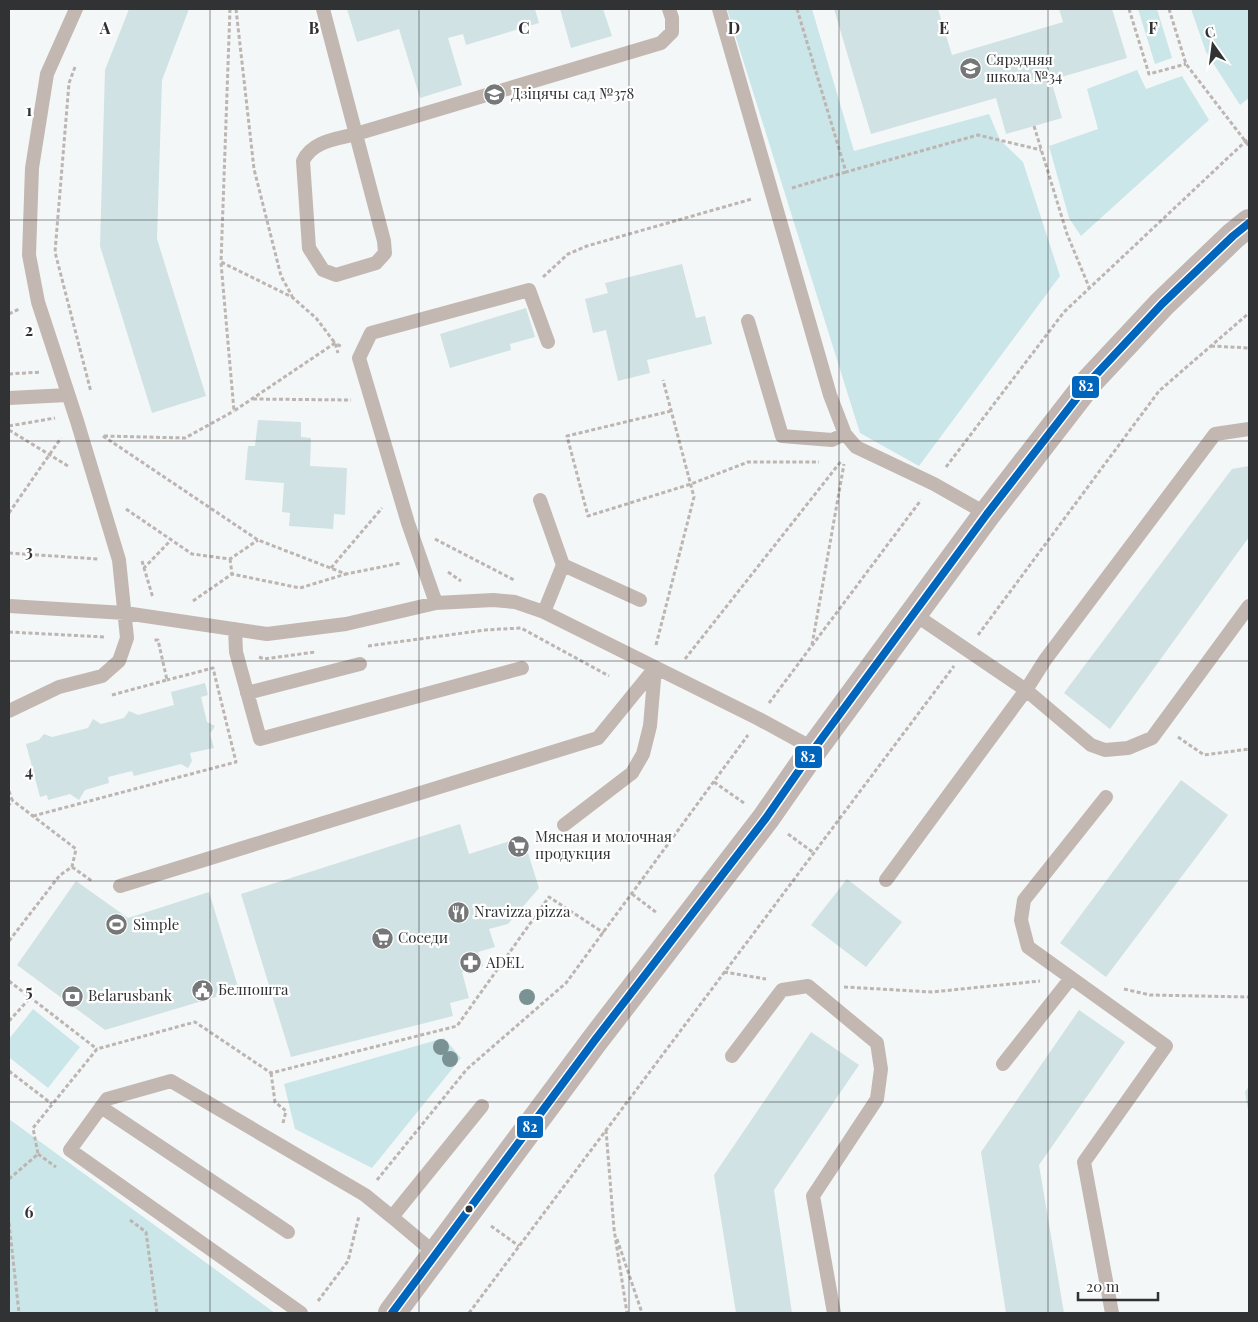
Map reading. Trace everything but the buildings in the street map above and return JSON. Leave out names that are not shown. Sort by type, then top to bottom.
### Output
[{"type":"main road","points":[[392,1313],[595,1040],[766,818],[814,749],[987,514],[1090,381],[1162,304],[1249,223]]},
{"type":"lane","points":[[9,711],[58,687],[102,676],[119,661],[127,638],[119,560],[38,302],[29,255],[32,168],[47,74],[76,9]]},
{"type":"lane","points":[[323,9],[356,134],[384,240],[385,253],[376,263],[336,275],[323,270],[309,248],[303,160],[307,152],[317,145],[356,134],[660,42],[672,32],[672,18],[669,9]]},
{"type":"lane","points":[[720,9],[830,395],[845,434],[856,447],[934,484],[987,514]]},
{"type":"lane","points":[[436,603],[359,358],[371,333],[529,290],[548,342]]},
{"type":"lane","points":[[748,321],[782,436],[832,440],[845,434]]},
{"type":"lane","points":[[9,398],[68,395]]},
{"type":"lane","points":[[886,880],[1026,690],[1045,660],[1215,434],[1249,429]]},
{"type":"lane","points":[[540,500],[563,565],[544,612]]},
{"type":"lane","points":[[563,565],[640,600]]},
{"type":"lane","points":[[9,606],[125,613],[267,634],[346,624],[436,603],[493,600],[515,602],[544,612],[759,719],[814,749]]},
{"type":"lane","points":[[914,614],[1026,690],[1091,746],[1105,750],[1128,748],[1152,738],[1249,606]]},
{"type":"lane","points":[[235,630],[236,652],[260,739],[522,668]]},
{"type":"lane","points":[[247,693],[360,664]]},
{"type":"lane","points":[[564,825],[632,772],[643,754],[650,726],[656,668]]},
{"type":"lane","points":[[120,886],[598,738],[656,668]]},
{"type":"lane","points":[[1106,797],[1024,900],[1021,920],[1028,947],[1166,1046],[1084,1162],[1112,1313]]},
{"type":"lane","points":[[1003,1064],[1071,978]]},
{"type":"lane","points":[[732,1056],[782,990],[808,986],[877,1043],[881,1069],[877,1098],[813,1196],[834,1313]]},
{"type":"lane","points":[[301,1313],[70,1150],[107,1099],[171,1081],[365,1195],[436,1254]]},
{"type":"lane","points":[[392,1217],[482,1106]]},
{"type":"lane","points":[[101,1107],[288,1232]]},
{"type":"path","points":[[230,9],[221,262],[234,411]]},
{"type":"path","points":[[236,9],[254,169],[281,276],[292,296]]},
{"type":"path","points":[[797,9],[846,172]]},
{"type":"path","points":[[1128,9],[1148,74],[1186,64]]},
{"type":"path","points":[[1169,9],[1186,64],[1249,146]]},
{"type":"path","points":[[75,66],[69,83],[54,252],[93,399]]},
{"type":"path","points":[[1034,126],[1067,234],[1089,287]]},
{"type":"path","points":[[792,188],[978,135],[1041,150]]},
{"type":"path","points":[[314,1306],[348,1261],[365,1195],[467,1069],[566,984],[765,709],[1064,312],[1249,138]]},
{"type":"path","points":[[529,290],[568,254],[586,246],[760,197]]},
{"type":"path","points":[[221,262],[292,296],[316,318],[335,343],[340,359]]},
{"type":"path","points":[[469,1313],[1159,391],[1249,313]]},
{"type":"path","points":[[335,343],[359,358]]},
{"type":"path","points":[[103,436],[185,438],[234,411],[335,343]]},
{"type":"path","points":[[1211,346],[1249,348]]},
{"type":"path","points":[[9,374],[60,370]]},
{"type":"path","points":[[654,652],[694,497],[663,380]]},
{"type":"path","points":[[251,399],[354,400],[352,392]]},
{"type":"path","points":[[671,411],[567,436],[588,516],[691,484],[748,462],[823,462]]},
{"type":"path","points":[[9,428],[58,418]]},
{"type":"path","points":[[101,427],[106,445]]},
{"type":"path","points":[[9,428],[75,470]]},
{"type":"path","points":[[9,513],[65,432]]},
{"type":"path","points":[[103,436],[258,540],[346,574]]},
{"type":"path","points":[[812,646],[846,456]]},
{"type":"path","points":[[838,458],[846,456]]},
{"type":"path","points":[[680,665],[846,456]]},
{"type":"path","points":[[330,568],[382,507]]},
{"type":"path","points":[[128,517],[126,509],[192,554],[230,559],[258,540]]},
{"type":"path","points":[[144,568],[171,540]]},
{"type":"path","points":[[9,553],[119,560],[144,568]]},
{"type":"path","points":[[190,603],[232,574],[300,588],[346,574],[436,555],[444,570],[462,582]]},
{"type":"path","points":[[230,559],[232,574]]},
{"type":"path","points":[[142,560],[154,599]]},
{"type":"path","points":[[367,646],[485,630],[521,628],[609,676]]},
{"type":"path","points":[[9,632],[127,638]]},
{"type":"path","points":[[158,640],[168,642]]},
{"type":"path","points":[[236,652],[264,658],[320,652]]},
{"type":"path","points":[[33,816],[236,762],[213,668],[167,680]]},
{"type":"path","points":[[1161,725],[1204,756],[1249,749]]},
{"type":"path","points":[[9,791],[12,800],[76,849],[72,867],[60,875],[9,941]]},
{"type":"path","points":[[9,805],[12,800]]},
{"type":"path","points":[[72,867],[92,881]]},
{"type":"path","points":[[632,894],[679,930]]},
{"type":"path","points":[[271,1074],[457,1026],[549,897],[604,933]]},
{"type":"path","points":[[808,986],[932,992],[1071,978]]},
{"type":"path","points":[[9,981],[97,1049]]},
{"type":"path","points":[[1115,988],[1150,995],[1249,997]]},
{"type":"path","points":[[9,1022],[30,998]]},
{"type":"path","points":[[9,1179],[38,1154],[33,1128],[97,1049],[195,1022],[271,1074],[275,1102],[286,1111],[282,1126]]},
{"type":"path","points":[[9,1071],[52,1104]]},
{"type":"path","points":[[606,1130],[614,1229],[627,1313]]},
{"type":"path","points":[[469,1209],[519,1246]]},
{"type":"path","points":[[9,1223],[19,1313]]},
{"type":"path","points":[[614,1229],[642,1313]]},
{"type":"path","points":[[146,1232],[157,1313]]},
{"type":"shaded area","points":[[727,9],[812,9],[854,151],[989,114],[1000,140],[1023,162],[1060,276],[919,466],[860,433]]},
{"type":"shaded area","points":[[1138,9],[1157,9],[1172,58],[1155,64]]},
{"type":"shaded area","points":[[1191,9],[1249,9],[1249,98],[1240,105],[1206,52]]},
{"type":"shaded area","points":[[1137,70],[1146,89],[1182,76],[1209,120],[1081,236],[1069,218],[1049,146],[1098,129],[1087,89]]},
{"type":"shaded area","points":[[33,1009],[80,1047],[48,1088],[10,1058],[9,1039]]},
{"type":"shaded area","points":[[444,1038],[461,1058],[372,1168],[295,1129],[284,1084]]},
{"type":"shaded area","points":[[9,1119],[275,1313],[9,1313]]},
{"type":"transit line","name":"82","points":[[392,1313],[595,1040],[766,818],[814,749],[987,514],[1090,381],[1162,304],[1249,223]]},
{"type":"place","name":"Сярэдняя школа №34","points":[[970,69]]},
{"type":"place","name":"Дзіцячы сад №378","points":[[495,94]]},
{"type":"place","name":"Мясная и молочная продукция","points":[[519,846]]},
{"type":"place","name":"Nravizza pizza","points":[[458,912]]},
{"type":"place","name":"Simple","points":[[117,925]]},
{"type":"place","name":"Соседи","points":[[382,938]]},
{"type":"place","name":"ADEL","points":[[470,963]]},
{"type":"place","name":"Белпошта","points":[[202,990]]},
{"type":"place","name":"Belarusbank","points":[[72,996]]}]
